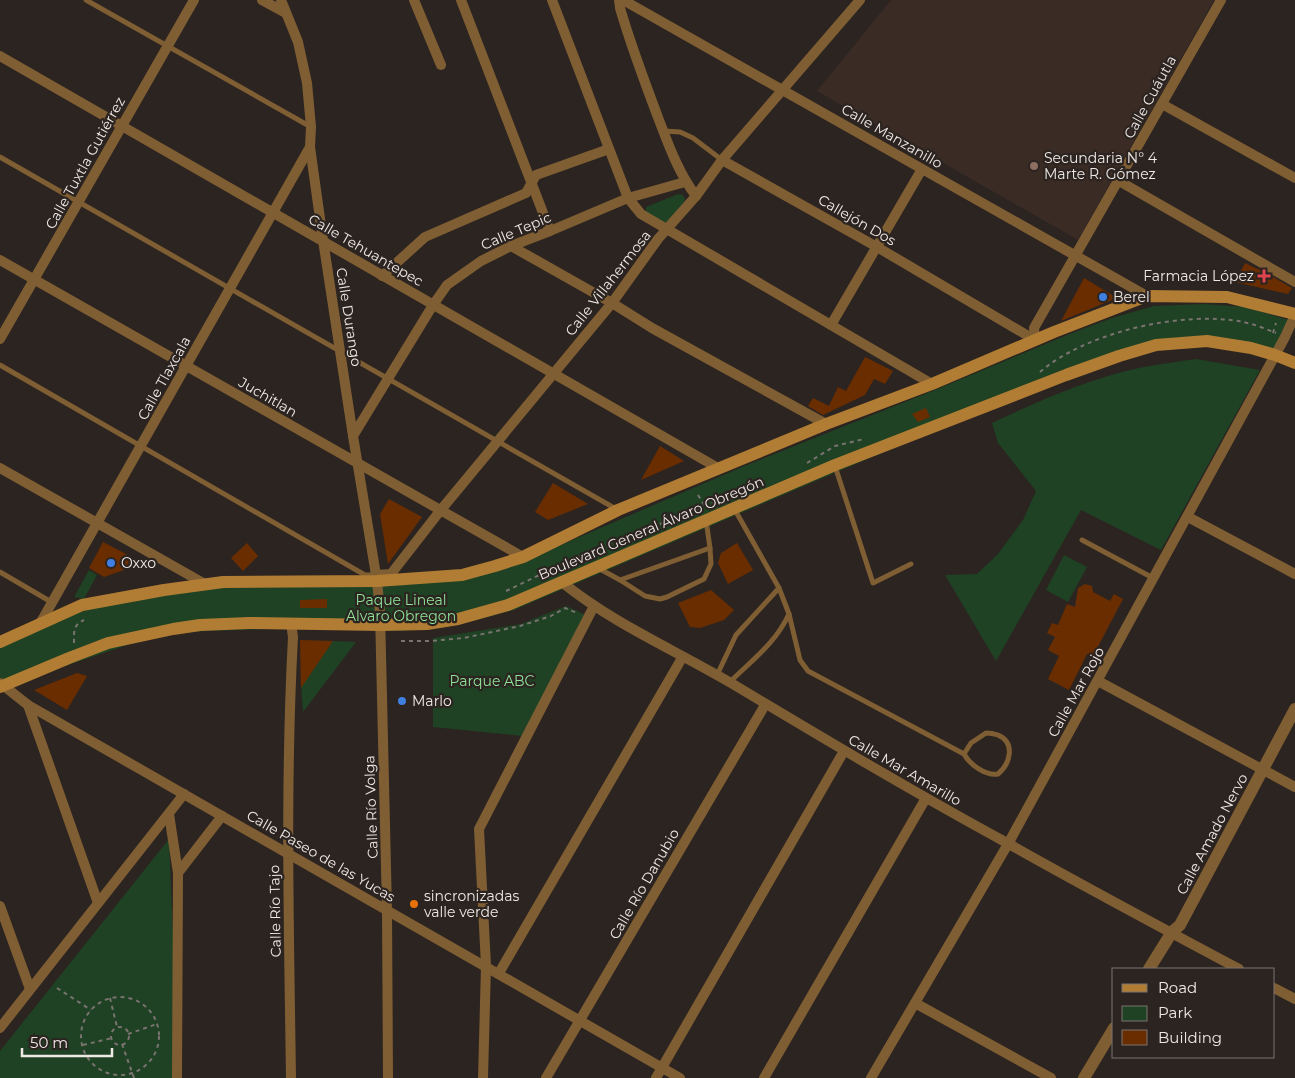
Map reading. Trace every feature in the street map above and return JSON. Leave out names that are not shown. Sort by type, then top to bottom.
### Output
[{"type":"main road","name":"Boulevard General Álvaro Obregón","points":[[0,642],[41,622],[88,603],[223,582],[462,575],[523,557],[618,510],[718,468],[932,384],[1035,340],[1147,296],[1227,297],[1295,315]]},
{"type":"main road","name":"Boulevard General Álvaro Obregón","points":[[1,685],[108,643],[145,634],[200,625],[291,623],[427,624],[458,619],[508,605],[598,568],[708,516],[735,509],[835,465],[1066,375],[1156,345],[1207,341],[1250,348],[1295,363]]},
{"type":"street","name":"Calle Tuxtla Gutiérrez","points":[[0,340],[194,0]]},
{"type":"street","points":[[262,0],[286,13]]},
{"type":"street","name":"Calle Durango","points":[[281,0],[298,42],[307,83],[311,127],[310,147],[376,578]]},
{"type":"street","points":[[414,0],[441,65]]},
{"type":"street","points":[[461,0],[550,231]]},
{"type":"street","points":[[552,0],[628,198],[641,214],[667,231],[932,384]]},
{"type":"street","points":[[620,0],[620,8],[634,53],[664,132],[685,182],[696,196]]},
{"type":"street","name":"Calle Manzanillo","points":[[623,0],[1147,296]]},
{"type":"street","name":"Calle Villahermosa","points":[[376,578],[390,574],[612,303],[658,240],[696,196],[722,160],[860,0]]},
{"type":"street","name":"Calle Cuáutla","points":[[1035,340],[1034,328],[1076,257],[1220,0]]},
{"type":"street","name":"Calle Tehuantepec","points":[[0,56],[718,468]]},
{"type":"street","points":[[1162,104],[1295,178]]},
{"type":"street","name":"Calle Tlaxcala","points":[[41,622],[310,147]]},
{"type":"street","points":[[382,276],[424,237],[526,193],[536,175],[609,149]]},
{"type":"street","name":"Callejón Dos","points":[[722,160],[877,247],[1035,340]]},
{"type":"street","points":[[831,325],[922,169]]},
{"type":"street","points":[[1119,181],[1295,282]]},
{"type":"street","name":"Calle Tepic","points":[[353,436],[447,285],[481,261],[511,246],[628,198],[685,182]]},
{"type":"street","points":[[511,246],[612,303],[652,328],[826,424]]},
{"type":"street","name":"Juchitlan","points":[[0,260],[523,557]]},
{"type":"street","name":"Calle Mar Rojo","points":[[871,1078],[1008,844],[1188,517],[1295,315]]},
{"type":"street","points":[[0,468],[205,584]]},
{"type":"street","points":[[1188,517],[1295,574]]},
{"type":"street","name":"Calle Río Volga","points":[[376,578],[381,625],[387,910],[388,1078]]},
{"type":"street","name":"Calle Mar Amarillo","points":[[563,583],[594,606],[926,798],[1237,968]]},
{"type":"street","points":[[483,1078],[486,966],[480,829],[497,791],[594,606]]},
{"type":"street","name":"Calle Río Tajo","points":[[291,623],[293,637],[288,724],[291,1078]]},
{"type":"street","points":[[498,973],[682,658]]},
{"type":"street","points":[[1098,681],[1295,787]]},
{"type":"street","name":"Calle Paseo de las Yucas","points":[[1,685],[28,706],[680,1078]]},
{"type":"street","name":"Calle Río Danubio","points":[[546,1078],[765,704]]},
{"type":"street","points":[[28,706],[98,903]]},
{"type":"street","name":"Calle Amado Nervo","points":[[1151,968],[1172,932],[1180,925],[1295,709]]},
{"type":"street","points":[[656,1078],[844,751]]},
{"type":"street","points":[[0,1028],[184,794]]},
{"type":"street","points":[[764,1078],[926,798]]},
{"type":"street","points":[[169,814],[178,873],[175,1077]]},
{"type":"street","points":[[178,873],[222,816]]},
{"type":"street","points":[[0,906],[30,990]]},
{"type":"street","points":[[1275,989],[1295,1000]]},
{"type":"street","points":[[915,1003],[1051,1078]]},
{"type":"street","points":[[1084,1078],[1112,1031]]},
{"type":"lane","points":[[86,0],[311,127]]},
{"type":"lane","name":"Callejón Dos","points":[[664,132],[680,132],[693,138],[722,160]]},
{"type":"lane","points":[[0,157],[618,510]]},
{"type":"lane","points":[[0,365],[365,575],[376,578]]},
{"type":"lane","points":[[835,465],[873,583],[911,564]]},
{"type":"lane","points":[[735,509],[779,588],[789,614],[800,660],[808,671],[964,754],[967,760],[976,767],[994,775],[1002,771],[1011,749],[1007,742],[998,735],[986,733],[971,743],[964,754]]},
{"type":"lane","points":[[598,568],[645,596],[660,599],[667,597],[704,579],[711,564],[708,516]]},
{"type":"lane","points":[[1082,540],[1153,578]]},
{"type":"lane","points":[[620,580],[710,548]]},
{"type":"lane","points":[[0,572],[53,603]]},
{"type":"lane","points":[[717,676],[736,635],[779,588]]},
{"type":"lane","points":[[730,683],[754,658],[772,643],[782,630],[789,614]]},
{"type":"path","points":[[1273,335],[1276,323]]},
{"type":"path","points":[[698,495],[708,516]]},
{"type":"path","points":[[401,641],[464,638],[520,626],[556,614],[565,608],[578,614]]},
{"type":"path","points":[[74,643],[74,628],[84,620]]},
{"type":"path","points":[[58,988],[91,1010]]},
{"type":"path","points":[[123,997],[135,1000],[146,1007],[157,1024],[159,1042],[154,1054],[146,1064],[131,1072],[123,1074],[110,1073],[99,1068],[89,1059],[81,1036],[83,1023],[91,1010],[98,1003],[110,998],[123,997]]},
{"type":"path","points":[[110,998],[118,1028]]},
{"type":"path","points":[[128,1034],[157,1024]]},
{"type":"path","points":[[118,1028],[125,1029],[128,1034],[126,1042],[122,1044],[114,1042],[112,1038],[113,1030],[118,1028]]},
{"type":"path","points":[[83,1045],[112,1038]]},
{"type":"path","points":[[122,1044],[134,1078]]},
{"type":"shaded area","name":"Secundaria N° 4 Marte R. Gómez","points":[[891,0],[1214,0],[1078,240],[817,91]]},
{"type":"green space","points":[[678,194],[683,195],[685,199],[683,204],[665,224],[646,212],[646,207]]},
{"type":"green space","name":"Paque Lineal Alvaro Obregon","points":[[1203,304],[1245,307],[1295,322],[1295,328],[1278,354],[1251,347],[1158,345],[1078,369],[514,610],[457,625],[401,631],[303,628],[170,634],[133,643],[39,675],[0,692],[0,647],[72,615],[116,600],[159,591],[505,569],[742,467],[1072,333],[1112,318],[1154,306]]},
{"type":"green space","points":[[1196,359],[1260,370],[1161,550],[1081,510],[996,661],[945,575],[977,574],[998,554],[1023,520],[1036,491],[998,443],[992,423],[1045,399],[1121,372]]},
{"type":"green space","points":[[1064,555],[1087,567],[1068,602],[1046,590]]},
{"type":"green space","points":[[89,570],[97,575],[84,599],[74,597]]},
{"type":"green space","name":"Parque ABC","points":[[566,606],[586,615],[523,736],[433,727],[433,638],[521,624]]},
{"type":"green space","points":[[333,641],[356,642],[303,712],[301,684]]},
{"type":"green space","points":[[169,839],[179,1078],[0,1078],[0,1051]]},
{"type":"building","points":[[1245,263],[1292,288],[1288,294],[1235,282]]},
{"type":"building","points":[[1084,278],[1117,298],[1061,321]]},
{"type":"building","points":[[865,357],[893,371],[885,384],[874,379],[865,395],[823,415],[808,406],[813,398],[829,406],[838,387],[846,391]]},
{"type":"building","points":[[926,408],[930,417],[918,422],[912,414]]},
{"type":"building","points":[[660,446],[684,461],[641,480]]},
{"type":"building","points":[[553,483],[588,504],[548,520],[535,512]]},
{"type":"building","points":[[389,499],[422,517],[388,564],[380,514]]},
{"type":"building","name":"Oxxo","points":[[103,542],[132,557],[127,569],[104,577],[89,568]]},
{"type":"building","points":[[247,543],[258,556],[243,571],[231,558]]},
{"type":"building","points":[[737,543],[753,570],[728,584],[718,563],[721,553]]},
{"type":"building","points":[[1085,584],[1092,586],[1093,592],[1110,601],[1114,594],[1123,599],[1093,656],[1087,654],[1069,690],[1048,679],[1059,656],[1048,650],[1055,637],[1047,633],[1052,623],[1058,625],[1067,604],[1075,607],[1078,588]]},
{"type":"building","points":[[711,590],[734,610],[724,620],[700,628],[690,627],[678,603]]},
{"type":"building","points":[[327,599],[327,608],[300,608],[300,600]]},
{"type":"building","points":[[300,640],[333,641],[301,688]]},
{"type":"building","points":[[77,673],[87,676],[67,710],[34,690]]},
{"type":"place","name":"Secundaria N° 4 Marte R. Gómez","points":[[1034,166]]},
{"type":"place","name":"Farmacia López","points":[[1264,276]]},
{"type":"place","name":"Berel","points":[[1103,297]]},
{"type":"place","name":"Oxxo","points":[[111,563]]},
{"type":"place","name":"Marlo","points":[[402,701]]},
{"type":"place","name":"sincronizadas valle verde","points":[[414,904]]}]
